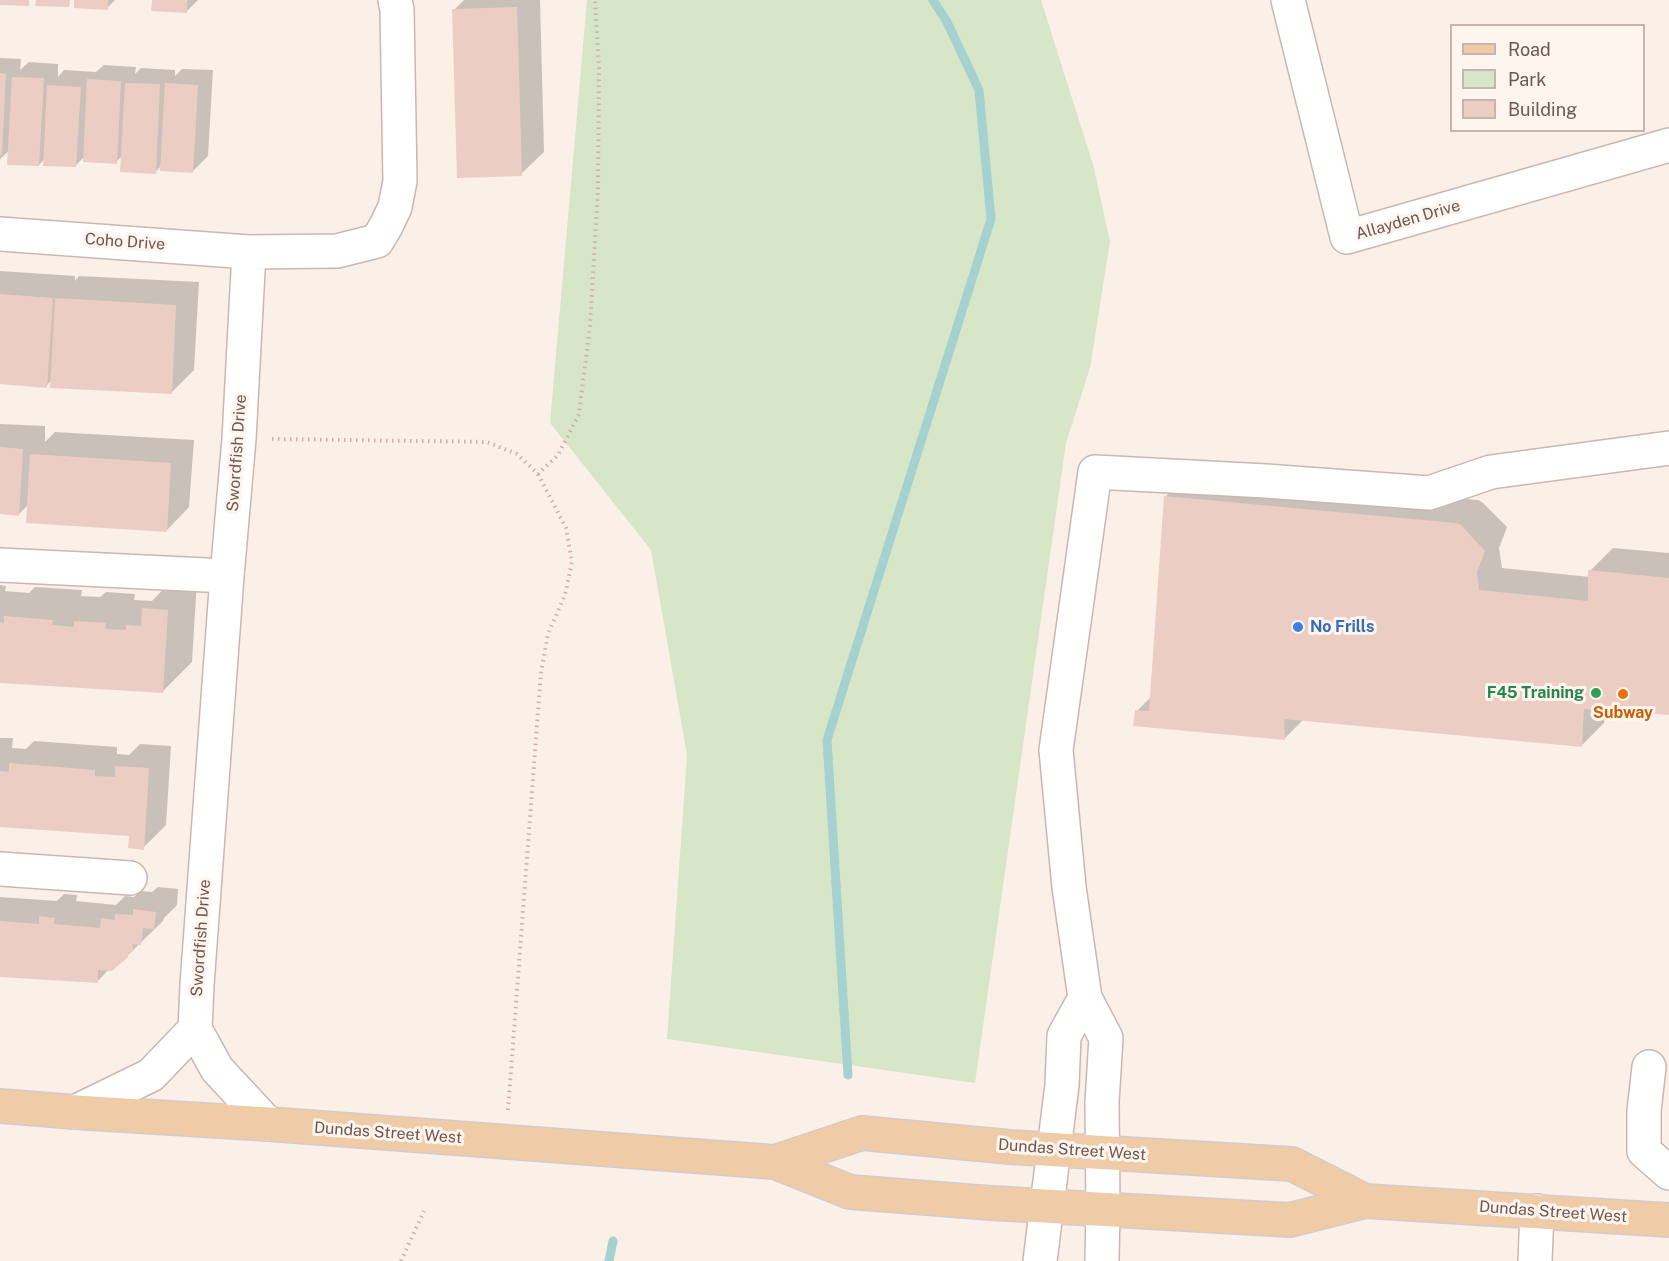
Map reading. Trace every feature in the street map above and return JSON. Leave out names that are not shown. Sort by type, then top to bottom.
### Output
[{"type":"main road","name":"Dundas Street West","points":[[0,1106],[775,1162],[850,1192],[1103,1210],[1290,1220],[1365,1201],[1669,1220]]},
{"type":"main road","name":"Dundas Street West","points":[[775,1162],[862,1133],[1054,1149],[1292,1164],[1365,1201]]},
{"type":"street","points":[[249,252],[337,251],[376,241],[386,226],[395,207],[400,181],[395,0]]},
{"type":"street","name":"Allayden Drive","points":[[1288,0],[1347,237],[1669,145]]},
{"type":"street","name":"Coho Drive","points":[[0,234],[249,252]]},
{"type":"street","name":"Swordfish Drive","points":[[195,1029],[239,439],[249,252]]},
{"type":"street","points":[[1102,1261],[1102,1102],[1106,1038],[1085,998],[1069,887],[1056,750],[1095,472],[1266,481],[1429,494],[1491,472],[1669,447]]},
{"type":"street","points":[[0,565],[227,576]]},
{"type":"street","points":[[0,869],[130,878]]},
{"type":"street","points":[[1041,1261],[1062,1085],[1064,1036],[1085,998]]},
{"type":"street","points":[[75,1113],[152,1075],[195,1029],[217,1070],[267,1124]]},
{"type":"street","points":[[1649,1067],[1644,1111],[1644,1151],[1669,1173]]},
{"type":"street","points":[[1535,1261],[1537,1211]]},
{"type":"path","points":[[538,474],[558,456],[579,414],[590,326],[598,190],[598,68],[595,0]]},
{"type":"path","points":[[239,439],[487,442],[517,454],[538,474],[566,528],[572,562],[565,595],[548,634],[542,672],[506,1142]]},
{"type":"path","points":[[401,1261],[424,1212]]},
{"type":"green space","points":[[587,0],[1041,0],[1094,168],[1110,242],[1090,368],[1066,443],[975,1083],[667,1039],[687,755],[651,550],[550,423]]},
{"type":"building","points":[[0,0],[29,0],[29,6],[0,5]]},
{"type":"building","points":[[36,0],[70,0],[69,7],[35,6]]},
{"type":"building","points":[[74,0],[108,0],[108,10],[74,8]]},
{"type":"building","points":[[152,0],[187,0],[187,13],[151,11]]},
{"type":"building","points":[[517,7],[522,176],[457,178],[452,9]]},
{"type":"building","points":[[0,73],[6,74],[2,155],[0,155]]},
{"type":"building","points":[[12,77],[44,78],[39,166],[7,165]]},
{"type":"building","points":[[87,79],[121,81],[117,164],[83,162]]},
{"type":"building","points":[[125,83],[160,84],[156,174],[120,172]]},
{"type":"building","points":[[165,83],[198,85],[193,173],[160,171]]},
{"type":"building","points":[[47,85],[81,87],[76,167],[43,166]]},
{"type":"building","points":[[0,294],[53,298],[47,388],[0,384]]},
{"type":"building","points":[[55,298],[176,305],[172,394],[50,388]]},
{"type":"building","points":[[0,447],[23,449],[19,516],[0,514]]},
{"type":"building","points":[[30,454],[171,463],[167,532],[26,523]]},
{"type":"building","points":[[1164,496],[1460,524],[1485,551],[1477,572],[1479,590],[1588,601],[1588,570],[1669,578],[1669,715],[1584,709],[1582,747],[1284,719],[1285,740],[1133,726],[1135,710],[1149,711]]},
{"type":"building","points":[[142,608],[168,610],[163,693],[0,683],[0,622],[4,623],[4,616],[53,620],[52,625],[74,627],[74,621],[106,623],[105,629],[126,630],[126,625],[141,626]]},
{"type":"building","points":[[9,763],[95,770],[95,776],[115,777],[115,766],[149,768],[144,850],[128,848],[129,836],[0,827],[0,771],[9,772]]},
{"type":"building","points":[[133,909],[156,912],[154,929],[143,928],[141,945],[132,944],[134,951],[129,952],[128,957],[112,971],[98,970],[98,983],[0,977],[0,921],[39,924],[39,916],[55,918],[54,924],[100,928],[101,918],[115,920],[115,914],[133,915]]},
{"type":"waterway","points":[[848,1075],[827,740],[991,219],[979,90],[947,22],[933,0]]},
{"type":"waterway","points":[[609,1261],[613,1241]]},
{"type":"place","name":"No Frills","points":[[1298,627]]},
{"type":"place","name":"F45 Training","points":[[1596,693]]},
{"type":"place","name":"Subway","points":[[1623,694]]}]
